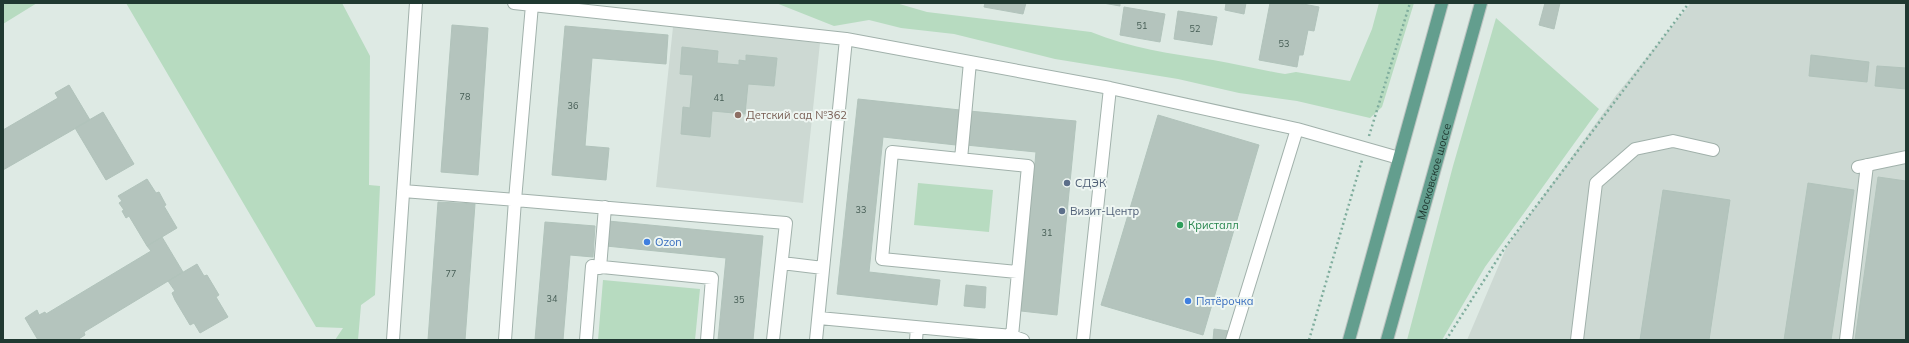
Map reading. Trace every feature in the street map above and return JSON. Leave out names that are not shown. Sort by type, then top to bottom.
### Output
[{"type":"main road","points":[[1349,340],[1442,3]]},
{"type":"main road","name":"Московское шоссе","points":[[1387,340],[1481,3]]},
{"type":"street","points":[[393,340],[416,3]]},
{"type":"street","points":[[514,3],[846,39],[1110,88],[1297,129],[1399,158]]},
{"type":"street","points":[[505,340],[515,200],[532,5]]},
{"type":"street","points":[[816,340],[846,39]]},
{"type":"street","points":[[961,159],[970,62]]},
{"type":"street","points":[[1083,340],[1110,88]]},
{"type":"street","points":[[1232,340],[1297,129]]},
{"type":"street","points":[[1577,340],[1596,182],[1635,149],[1673,141],[1713,150]]},
{"type":"street","points":[[819,318],[917,334],[1017,338],[1017,272],[1028,166],[892,152],[882,258],[1017,272]]},
{"type":"street","points":[[1846,340],[1863,166],[1906,157]]},
{"type":"street","points":[[403,191],[786,223],[773,340]]},
{"type":"street","points":[[600,268],[605,208]]},
{"type":"street","points":[[782,263],[823,268]]},
{"type":"street","points":[[586,340],[592,266],[712,278],[707,340]]},
{"type":"path","points":[[1309,340],[1410,3]]},
{"type":"path","points":[[1446,340],[1504,249],[1689,3]]},
{"type":"shaded area","points":[[1691,3],[1906,3],[1906,340],[1467,340],[1507,246],[1617,94]]},
{"type":"shaded area","name":"Детский сад №362","points":[[673,27],[820,43],[803,203],[656,187]]},
{"type":"green space","points":[[3,3],[37,3],[3,24]]},
{"type":"green space","points":[[126,3],[342,3],[370,56],[369,185],[380,186],[375,295],[361,305],[358,340],[335,340],[343,328],[316,327]]},
{"type":"green space","points":[[776,3],[896,3],[927,12],[1091,32],[1106,38],[1166,53],[1285,74],[1296,72],[1350,81],[1372,29],[1379,3],[1414,3],[1382,107],[1370,118],[1297,101],[1239,93],[1178,79],[1055,59],[954,34],[901,28],[869,20],[834,26]]},
{"type":"green space","points":[[1496,18],[1599,109],[1485,267],[1442,340],[1407,340],[1453,166]]},
{"type":"green space","points":[[918,183],[993,190],[989,232],[914,225]]},
{"type":"green space","points":[[603,280],[700,289],[695,340],[598,340]]},
{"type":"building","points":[[985,3],[1026,3],[1023,14],[984,7]]},
{"type":"building","points":[[1103,3],[1120,3],[1120,6]]},
{"type":"building","points":[[1226,3],[1246,3],[1244,14],[1225,10]]},
{"type":"building","points":[[1270,3],[1298,3],[1319,7],[1314,31],[1308,30],[1303,55],[1299,55],[1297,67],[1259,60]]},
{"type":"building","points":[[1545,3],[1560,3],[1554,29],[1539,25]]},
{"type":"building","points":[[1124,7],[1165,14],[1160,42],[1120,35]]},
{"type":"building","points":[[1178,11],[1217,17],[1212,45],[1174,39]]},
{"type":"building","points":[[452,25],[488,28],[478,175],[441,172]]},
{"type":"building","points":[[565,26],[668,35],[666,64],[592,58],[585,146],[609,148],[606,180],[552,175]]},
{"type":"building","points":[[682,47],[718,51],[717,63],[739,65],[739,60],[746,61],[746,55],[777,58],[774,86],[748,84],[745,114],[712,111],[710,137],[681,134],[683,107],[690,108],[693,75],[680,74]]},
{"type":"building","points":[[1811,55],[1869,62],[1867,82],[1809,76]]},
{"type":"building","points":[[1877,66],[1906,68],[1906,89],[1875,86]]},
{"type":"building","points":[[69,85],[90,120],[3,170],[3,130],[58,98],[55,93]]},
{"type":"building","points":[[858,99],[960,110],[956,145],[883,137],[869,272],[940,280],[937,305],[837,294]]},
{"type":"building","points":[[969,111],[1076,121],[1057,315],[1021,311],[1036,152],[966,145]]},
{"type":"building","points":[[103,112],[134,164],[106,180],[75,128]]},
{"type":"building","name":"Кристалл","points":[[1158,115],[1259,145],[1203,335],[1101,305]]},
{"type":"building","points":[[1878,177],[1906,181],[1906,340],[1855,340]]},
{"type":"building","points":[[147,179],[156,193],[159,192],[166,205],[164,206],[177,228],[147,246],[129,216],[126,218],[122,211],[124,210],[119,203],[122,201],[118,196]]},
{"type":"building","points":[[1808,183],[1854,190],[1831,340],[1784,340]]},
{"type":"building","points":[[1663,190],[1730,200],[1709,340],[1640,340]]},
{"type":"building","points":[[438,202],[475,204],[465,340],[428,340]]},
{"type":"building","points":[[608,221],[763,236],[753,340],[718,340],[726,258],[606,246]]},
{"type":"building","points":[[545,222],[595,226],[593,257],[570,255],[563,340],[535,340]]},
{"type":"building","points":[[162,237],[183,272],[84,332],[85,335],[77,340],[38,340],[25,318],[37,310],[39,315],[45,312],[46,314],[151,251],[147,246]]},
{"type":"building","points":[[197,264],[204,276],[207,275],[219,295],[216,297],[228,317],[200,333],[194,323],[190,325],[175,300],[172,293],[175,291],[168,281]]},
{"type":"building","points":[[966,285],[986,287],[985,308],[964,306]]},
{"type":"building","points":[[1214,329],[1229,331],[1228,340],[1213,340]]},
{"type":"place","name":"Детский сад №362","points":[[738,115]]},
{"type":"place","name":"СДЭК","points":[[1067,183]]},
{"type":"place","name":"Визит-Центр","points":[[1062,211]]},
{"type":"place","name":"Кристалл","points":[[1180,225]]},
{"type":"place","name":"Ozon","points":[[647,242]]},
{"type":"place","name":"Пятёрочка","points":[[1188,301]]}]
